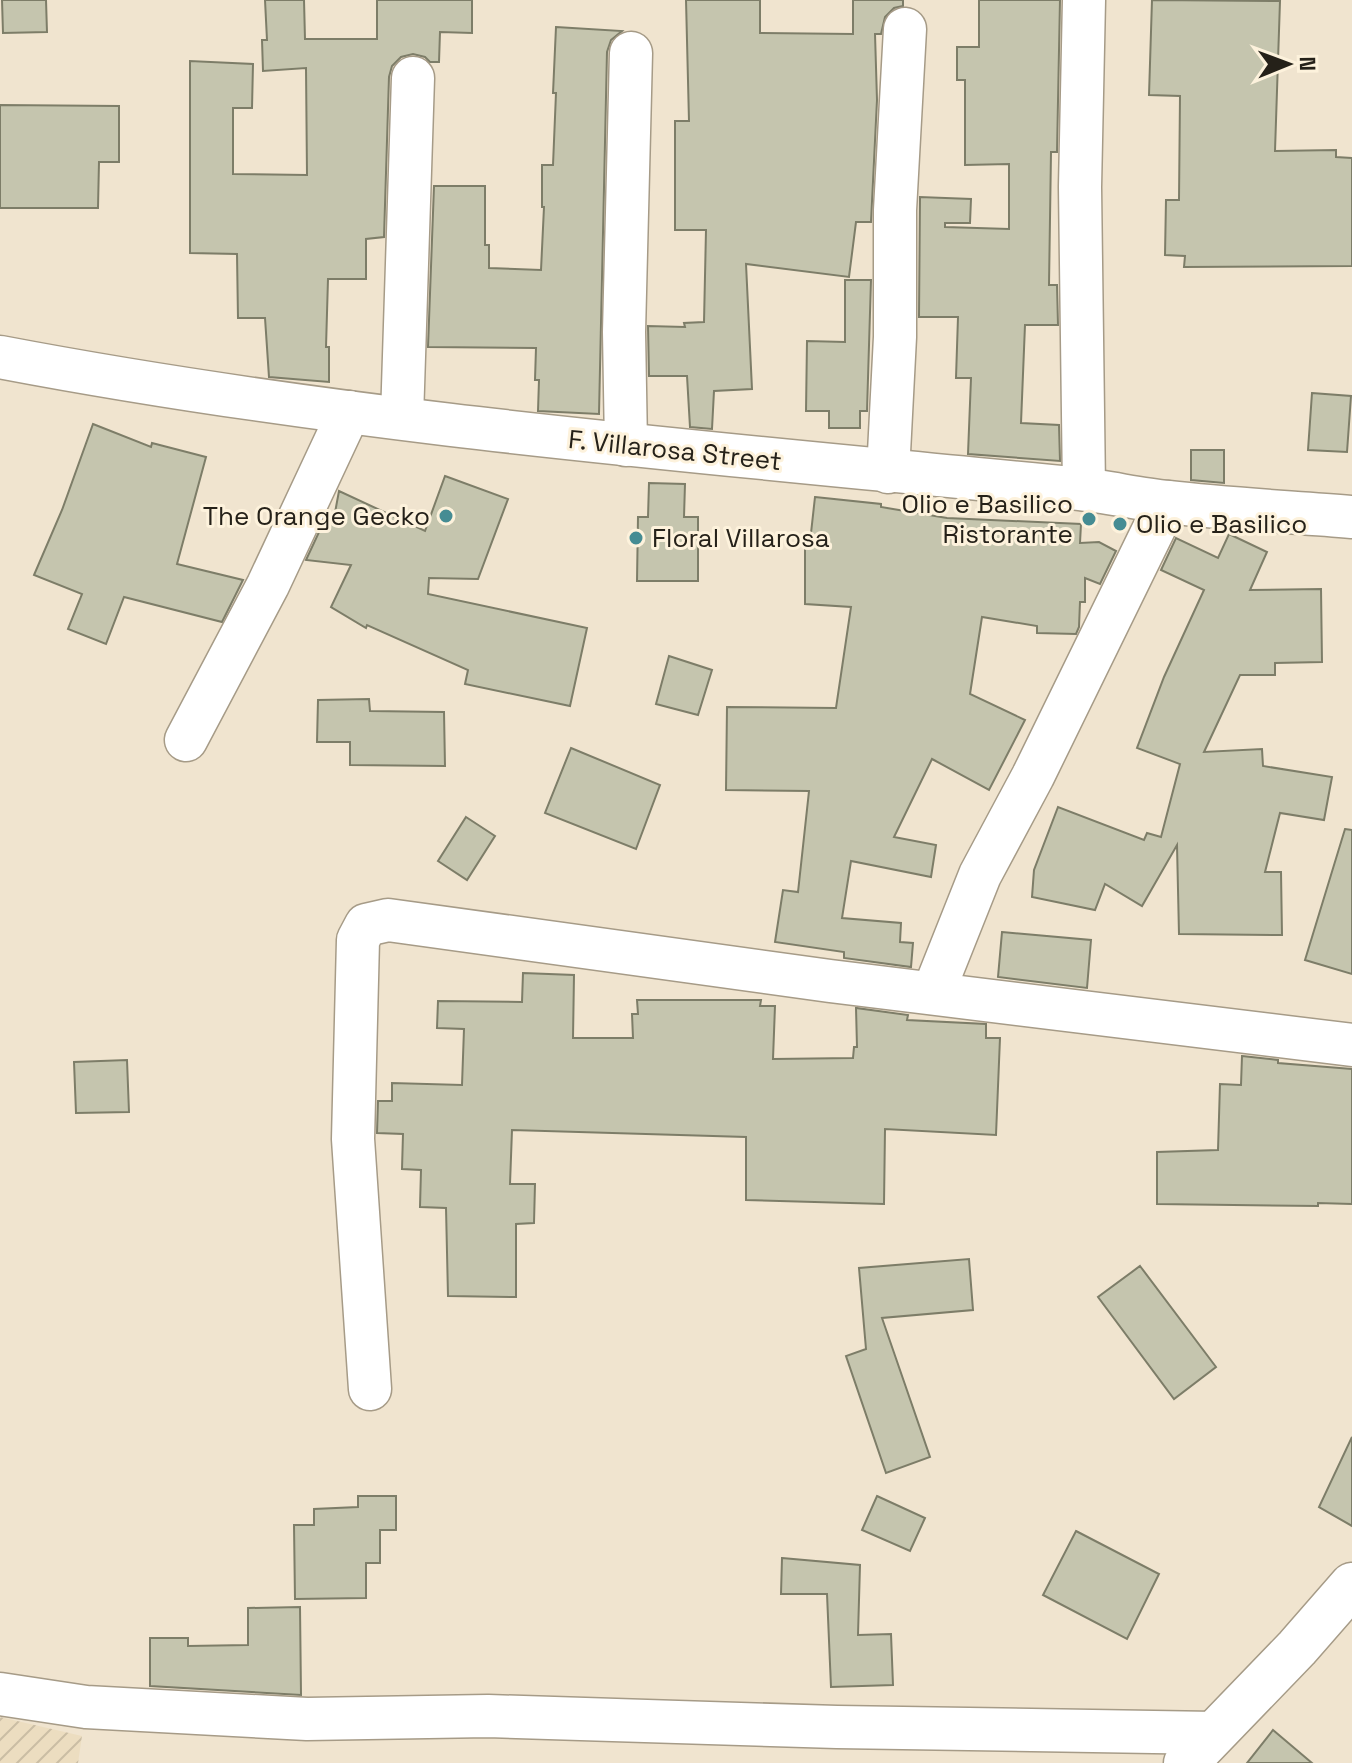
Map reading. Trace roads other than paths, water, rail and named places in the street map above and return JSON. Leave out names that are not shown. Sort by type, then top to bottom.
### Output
[{"type":"street","points":[[1084,0],[1080,187],[1084,489]]},
{"type":"street","points":[[888,472],[895,337],[895,210],[905,29]]},
{"type":"street","points":[[626,445],[624,317],[631,53]]},
{"type":"street","points":[[402,418],[413,78]]},
{"type":"street","name":"F. Villarosa Street","points":[[0,357],[79,372],[349,412],[626,445],[1084,489],[1167,502],[1352,517]]},
{"type":"street","points":[[186,740],[268,585],[349,412]]},
{"type":"street","points":[[933,993],[980,875],[1039,763],[1167,502]]},
{"type":"street","points":[[370,1389],[353,1139],[358,940],[366,925],[388,920],[830,981],[1352,1045]]},
{"type":"street","points":[[0,1694],[86,1707],[307,1719],[488,1716],[837,1727],[1200,1748],[1297,1648],[1352,1585]]},
{"type":"place","name":"The Orange Gecko","points":[[446,516]]},
{"type":"place","name":"Olio e Basilico Ristorante","points":[[1089,519]]},
{"type":"place","name":"Olio e Basilico","points":[[1120,524]]},
{"type":"place","name":"Floral Villarosa","points":[[636,538]]}]
